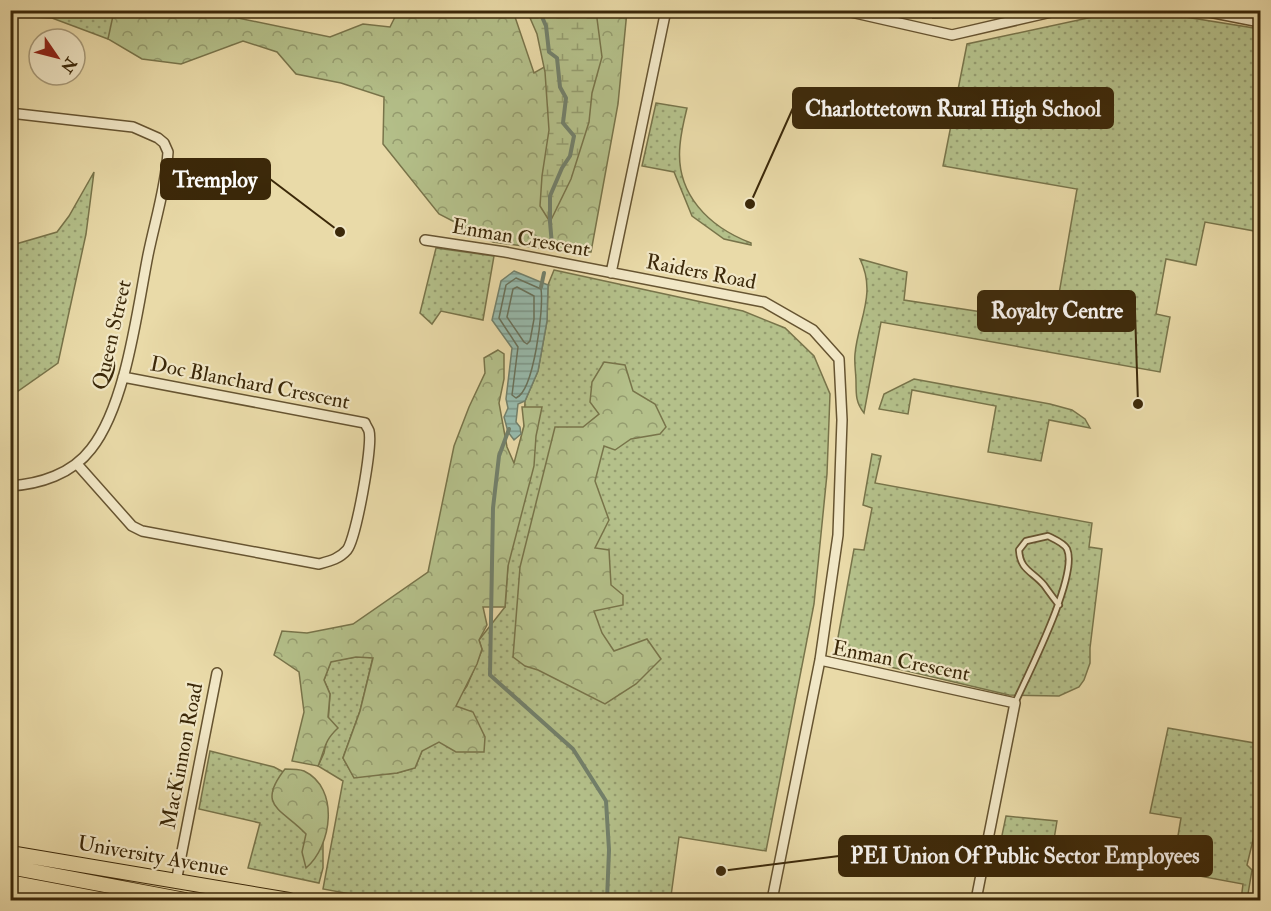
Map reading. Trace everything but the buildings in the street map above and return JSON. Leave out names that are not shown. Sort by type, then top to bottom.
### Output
[{"type":"main road","name":"University Avenue","points":[[10,853],[289,900]]},
{"type":"main road","name":"University Avenue","points":[[10,867],[185,900]]},
{"type":"street","points":[[611,273],[666,10]]},
{"type":"street","points":[[842,10],[952,35],[1060,10]]},
{"type":"street","points":[[1199,10],[1260,22]]},
{"type":"street","name":"Queen Street","points":[[10,113],[133,127],[158,138],[164,143],[168,152],[123,377],[105,429],[77,464],[61,474],[26,485],[10,486]]},
{"type":"street","name":"Enman Crescent","points":[[425,240],[505,252],[611,273]]},
{"type":"street","name":"Raiders Road","points":[[611,273],[764,302],[813,330],[839,359],[842,420],[838,535],[820,660]]},
{"type":"street","name":"Doc Blanchard Crescent","points":[[77,464],[132,526],[142,531],[319,564],[339,558],[349,548],[355,533],[368,454],[370,432],[365,423],[123,377]]},
{"type":"street","name":"Enman Crescent","points":[[772,900],[820,660],[1015,704]]},
{"type":"street","name":"MacKinnon Road","points":[[176,882],[217,673]]},
{"type":"street","points":[[976,900],[1015,704]]},
{"type":"lane","points":[[1015,704],[1059,605],[1068,559],[1067,549],[1048,536],[1026,541],[1019,550],[1020,561],[1059,605]]},
{"type":"green space","points":[[935,10],[985,11],[962,17],[933,18]]},
{"type":"green space","points":[[1125,10],[1148,11],[1260,29],[1260,232],[1205,222],[1196,265],[1166,259],[1156,314],[1170,317],[1160,372],[881,322],[864,413],[857,399],[855,361],[867,295],[865,272],[860,259],[907,272],[904,300],[1054,323],[1077,189],[943,166],[967,44]]},
{"type":"green space","points":[[10,11],[118,11],[108,39],[87,31],[87,27],[76,27],[52,18],[11,16]]},
{"type":"green space","points":[[114,11],[204,11],[330,37],[363,24],[390,27],[398,11],[513,11],[534,73],[583,45],[600,11],[627,11],[618,104],[591,252],[562,251],[493,242],[439,214],[383,144],[384,97],[341,83],[296,74],[277,52],[243,41],[181,64],[142,59],[108,39]]},
{"type":"green space","points":[[527,11],[596,11],[602,57],[592,93],[589,122],[571,179],[550,222],[540,206],[549,130],[545,72],[537,34]]},
{"type":"green space","points":[[656,103],[687,108],[680,140],[680,163],[689,193],[709,218],[721,228],[751,245],[724,239],[692,216],[674,172],[642,166]]},
{"type":"green space","points":[[94,172],[86,234],[58,363],[11,396],[11,249],[16,244],[57,232],[69,216]]},
{"type":"green space","points":[[436,248],[494,256],[483,320],[441,311],[432,324],[420,313]]},
{"type":"green space","points":[[554,270],[743,311],[785,328],[814,356],[830,394],[827,474],[814,604],[766,851],[679,837],[671,896],[704,900],[383,900],[323,889],[343,781],[318,766],[327,738],[330,694],[324,680],[331,661],[373,657],[360,711],[343,758],[354,777],[397,773],[415,768],[422,751],[467,686],[482,650],[479,640],[505,607],[515,464],[524,426],[525,401],[538,371],[547,321],[548,285]]},
{"type":"green space","points":[[498,350],[504,354],[504,379],[499,403],[507,447],[514,463],[524,426],[522,407],[542,407],[536,436],[534,466],[508,566],[505,607],[483,607],[487,625],[479,640],[482,649],[456,706],[473,712],[485,737],[484,752],[456,752],[439,742],[422,751],[415,768],[397,773],[354,778],[343,758],[360,711],[373,658],[356,657],[331,662],[324,680],[330,694],[328,717],[338,728],[327,741],[318,766],[292,761],[304,712],[299,672],[274,655],[282,631],[307,633],[353,624],[428,572],[454,446],[485,373],[484,358]]},
{"type":"green space","points":[[604,362],[625,365],[633,391],[655,404],[666,427],[660,434],[631,439],[615,450],[604,446],[595,481],[609,520],[595,548],[609,550],[611,585],[623,595],[623,605],[594,611],[602,633],[614,651],[647,639],[661,659],[636,684],[605,704],[538,670],[525,666],[513,657],[520,567],[555,427],[583,427],[599,414],[590,402],[592,382]]},
{"type":"green space","points":[[914,379],[1072,410],[1085,419],[1090,428],[1049,420],[1041,461],[988,452],[996,406],[912,390],[908,414],[879,409],[884,394]]},
{"type":"green space","points":[[872,454],[881,456],[875,483],[1092,523],[1089,547],[1102,549],[1090,663],[1079,687],[1059,696],[1009,695],[835,654],[854,549],[864,550],[872,508],[863,505]]},
{"type":"green space","points":[[1168,728],[1260,744],[1260,811],[1247,865],[1252,870],[1247,900],[1241,900],[1243,884],[1172,871],[1181,818],[1150,813]]},
{"type":"green space","points":[[210,751],[274,767],[323,793],[323,868],[319,883],[248,868],[260,823],[199,809]]},
{"type":"green space","points":[[285,769],[304,771],[315,779],[323,790],[327,803],[328,818],[322,846],[306,868],[302,852],[306,834],[281,812],[272,800],[276,782]]},
{"type":"green space","points":[[1006,816],[1057,821],[1048,876],[995,869]]},
{"type":"water","points":[[514,271],[548,285],[547,321],[538,371],[525,401],[518,404],[516,422],[521,434],[514,440],[508,432],[504,417],[508,408],[506,399],[512,348],[492,320],[501,281]]},
{"type":"waterway","points":[[539,10],[546,26],[549,52],[557,58],[560,87],[566,98],[563,123],[574,136],[570,156],[550,196],[552,245]]},
{"type":"waterway","points":[[541,287],[544,273]]},
{"type":"waterway","points":[[509,429],[499,456],[493,508],[490,675],[573,749],[606,801],[609,850],[607,900]]},
{"type":"place","name":"Charlottetown Rural High School","points":[[750,204]]},
{"type":"place","name":"Tremploy","points":[[340,232]]},
{"type":"place","name":"Royalty Centre","points":[[1138,404]]},
{"type":"place","name":"PEI Union Of Public Sector Employees","points":[[721,871]]}]
